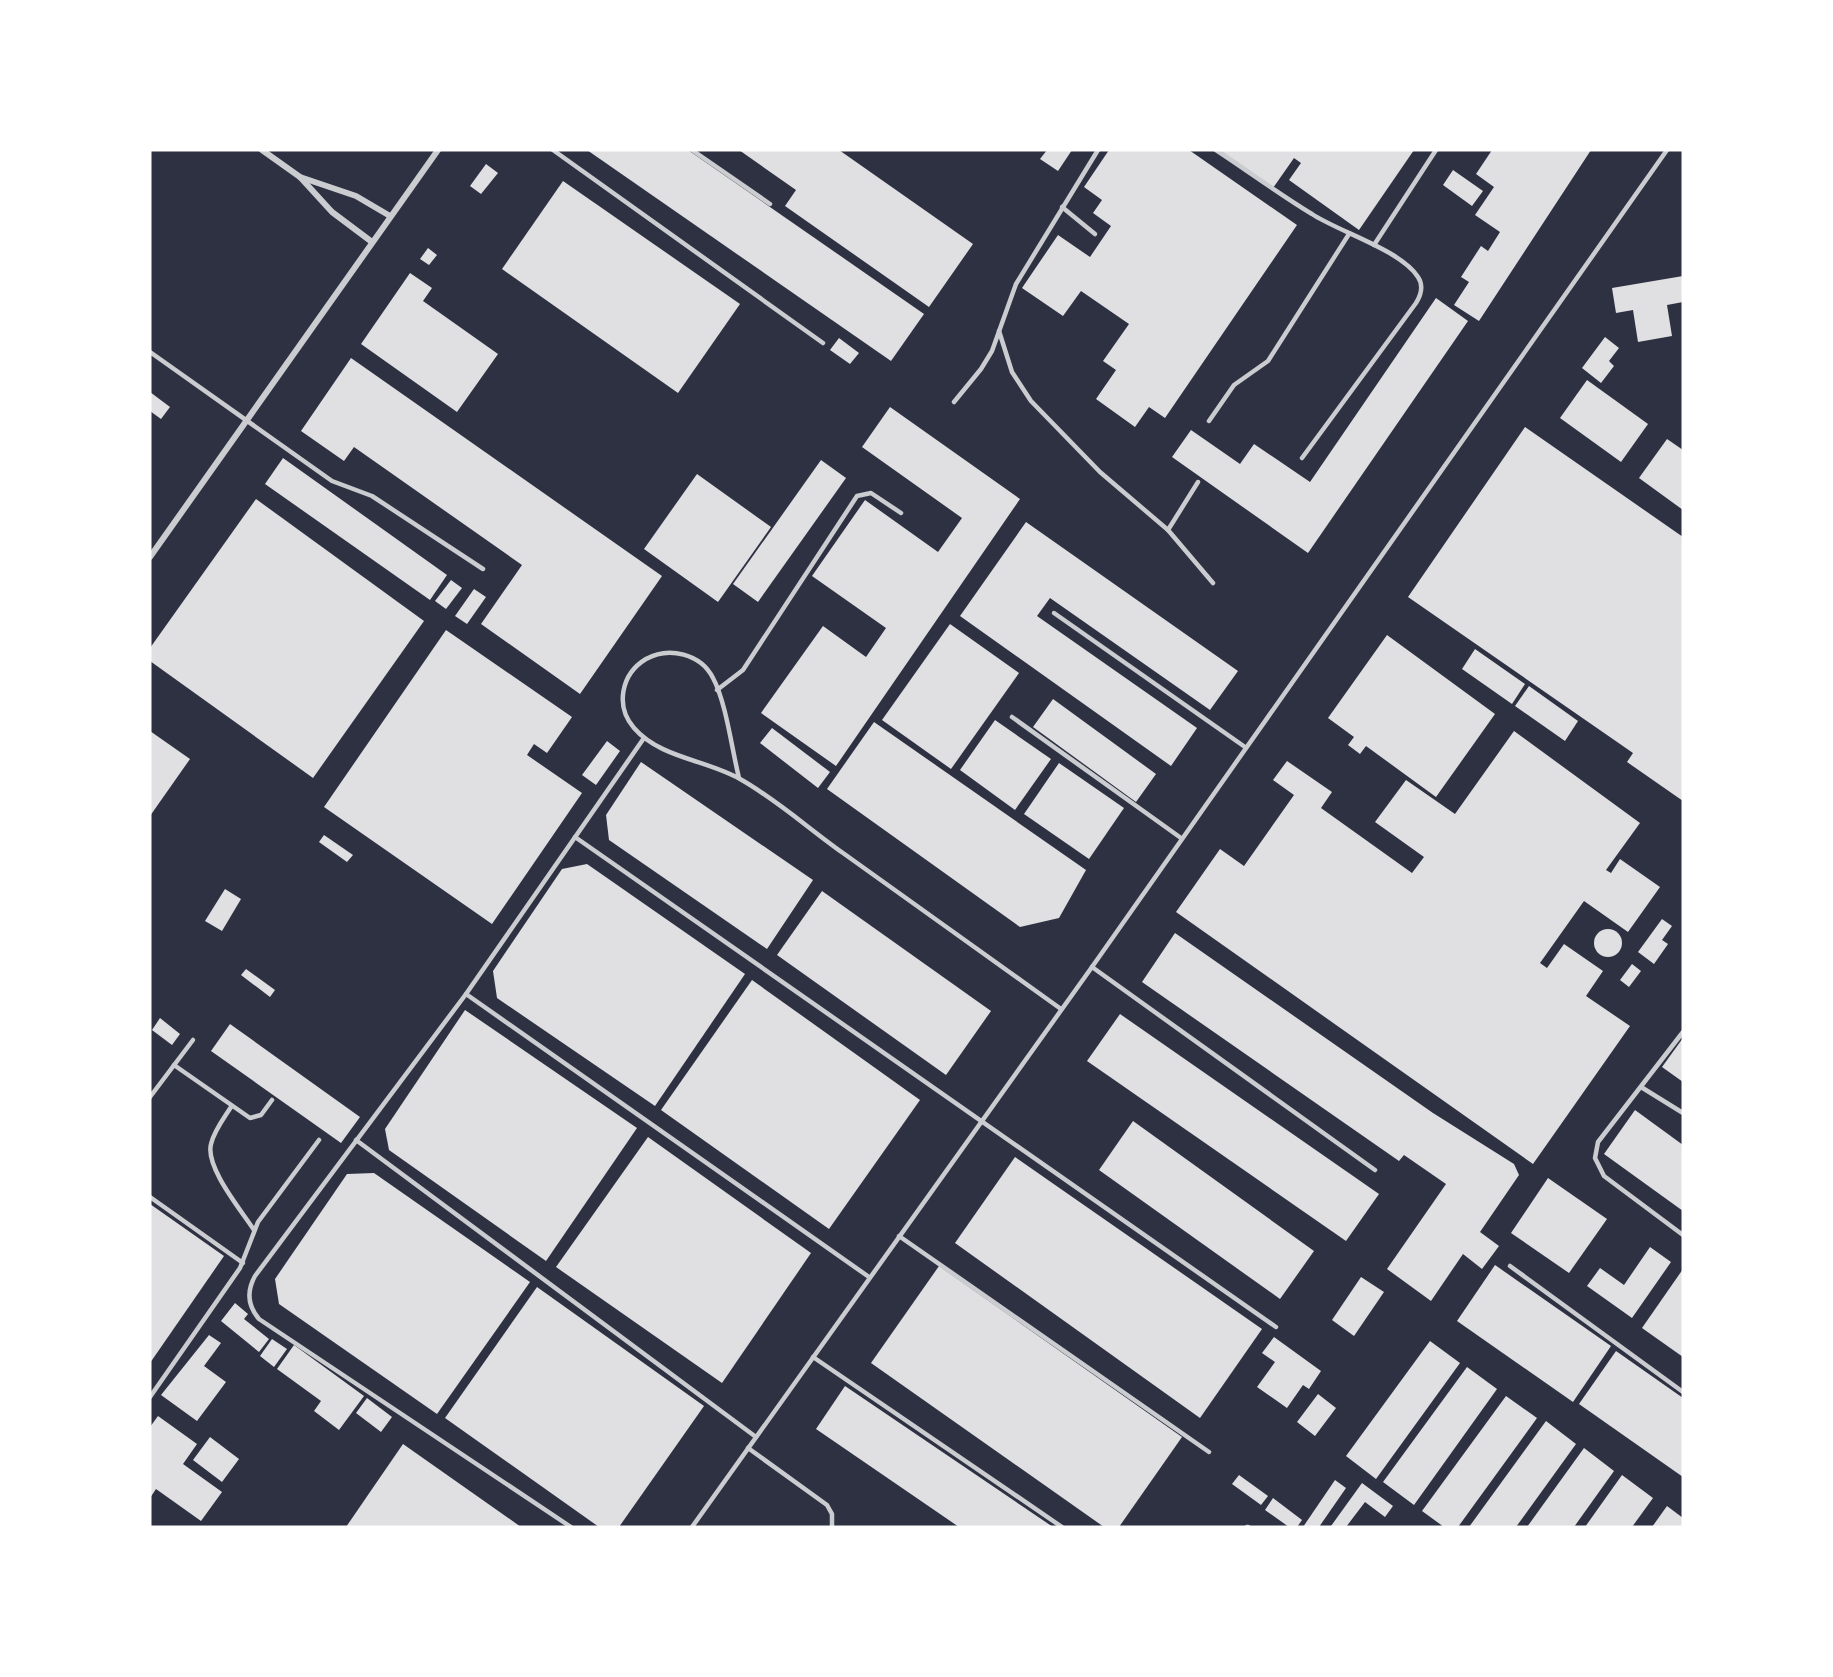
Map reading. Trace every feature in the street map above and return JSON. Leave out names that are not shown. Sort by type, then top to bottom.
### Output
[{"type":"street","points":[[262,150],[300,177],[332,213],[372,242]]},
{"type":"street","points":[[150,557],[438,150]]},
{"type":"street","points":[[300,177],[356,196],[390,216]]},
{"type":"lane","points":[[553,150],[823,343]]},
{"type":"lane","points":[[692,150],[770,204]]},
{"type":"lane","points":[[954,402],[981,369],[999,331],[1016,284],[1098,150]]},
{"type":"lane","points":[[1216,150],[1311,214],[1398,259],[1418,277],[1421,283],[1419,297],[1302,458]]},
{"type":"lane","points":[[1374,245],[1436,150]]},
{"type":"lane","points":[[692,1527],[1092,967],[1667,150]]},
{"type":"lane","points":[[1062,207],[1095,234]]},
{"type":"lane","points":[[1209,421],[1234,385],[1268,361],[1349,234]]},
{"type":"lane","points":[[999,331],[1012,372],[1031,401],[1100,472],[1168,530],[1213,583]]},
{"type":"lane","points":[[150,352],[332,481],[372,496],[483,569]]},
{"type":"lane","points":[[1168,530],[1198,482]]},
{"type":"lane","points":[[717,690],[743,670],[857,496],[871,493],[901,513]]},
{"type":"lane","points":[[1054,613],[1245,747]]},
{"type":"lane","points":[[739,778],[717,690],[707,669],[689,656],[668,652],[647,658],[631,673],[622,693],[621,704],[633,728],[644,738],[739,778],[1061,1009]]},
{"type":"lane","points":[[1012,717],[1181,838]]},
{"type":"lane","points":[[571,1527],[260,1319],[254,1313],[249,1299],[255,1276],[466,994],[644,738]]},
{"type":"lane","points":[[575,837],[1276,1327]]},
{"type":"lane","points":[[1092,967],[1376,1170]]},
{"type":"lane","points":[[466,994],[869,1277]]},
{"type":"lane","points":[[1683,1032],[1598,1142],[1596,1150],[1597,1165],[1604,1176],[1683,1235]]},
{"type":"lane","points":[[150,1097],[193,1040]]},
{"type":"lane","points":[[174,1065],[244,1115],[256,1118],[265,1112],[272,1100]]},
{"type":"lane","points":[[1641,1087],[1683,1113]]},
{"type":"lane","points":[[231,1107],[213,1137],[209,1156],[214,1168],[254,1230]]},
{"type":"lane","points":[[150,1397],[243,1263],[254,1230],[318,1140]]},
{"type":"lane","points":[[356,1140],[756,1437]]},
{"type":"lane","points":[[150,1197],[243,1263]]},
{"type":"lane","points":[[899,1236],[1209,1452]]},
{"type":"lane","points":[[1510,1266],[1683,1392]]},
{"type":"lane","points":[[813,1356],[1062,1527]]},
{"type":"lane","points":[[748,1448],[826,1505],[832,1514],[832,1527]]},
{"type":"building","points":[[587,150],[688,150],[924,314],[891,361]]},
{"type":"building","points":[[739,150],[839,150],[973,244],[929,307],[785,206],[796,190]]},
{"type":"building","points":[[1047,150],[1072,150],[1058,171],[1040,159]]},
{"type":"building","points":[[1109,150],[1189,150],[1297,225],[1165,418],[1149,407],[1135,427],[1096,399],[1116,370],[1103,361],[1129,324],[1081,291],[1063,316],[1022,288],[1058,235],[1090,257],[1111,226],[1093,213],[1102,200],[1084,187]]},
{"type":"building","points":[[1219,150],[1414,150],[1359,230],[1289,180],[1301,163],[1294,158],[1273,188]]},
{"type":"building","points":[[1492,150],[1591,150],[1479,321],[1454,305],[1469,282],[1461,277],[1481,246],[1488,251],[1500,232],[1475,215],[1494,187],[1476,174]]},
{"type":"building","points":[[486,164],[498,173],[481,194],[470,186]]},
{"type":"building","points":[[1453,170],[1483,191],[1472,206],[1443,185]]},
{"type":"building","points":[[563,181],[740,304],[678,393],[502,269]]},
{"type":"building","points":[[428,248],[437,255],[429,265],[420,259]]},
{"type":"building","points":[[410,273],[432,288],[423,301],[498,354],[457,412],[361,344]]},
{"type":"building","points":[[1683,276],[1683,302],[1667,305],[1672,336],[1638,342],[1633,310],[1616,313],[1612,288]]},
{"type":"building","points":[[1436,298],[1468,321],[1308,553],[1172,457],[1191,430],[1240,464],[1254,444],[1310,482]]},
{"type":"building","points":[[1605,337],[1619,348],[1609,361],[1614,366],[1601,383],[1582,368]]},
{"type":"building","points":[[839,338],[859,353],[850,364],[830,350]]},
{"type":"building","points":[[351,358],[662,576],[580,694],[481,624],[522,565],[354,447],[344,461],[301,431]]},
{"type":"building","points":[[1587,380],[1648,424],[1621,462],[1560,418]]},
{"type":"building","points":[[150,392],[170,407],[161,419],[150,411]]},
{"type":"building","points":[[890,407],[1020,499],[836,766],[761,713],[823,626],[866,657],[886,628],[812,576],[865,500],[938,552],[962,518],[862,447]]},
{"type":"building","points":[[1525,427],[1683,537],[1683,801],[1627,762],[1633,753],[1408,597]]},
{"type":"building","points":[[1667,439],[1683,450],[1683,510],[1639,478]]},
{"type":"building","points":[[283,458],[447,575],[430,600],[265,484]]},
{"type":"building","points":[[821,460],[846,478],[758,602],[733,584]]},
{"type":"building","points":[[697,474],[771,527],[718,602],[644,549]]},
{"type":"building","points":[[256,499],[424,621],[313,778],[150,661],[150,648]]},
{"type":"building","points":[[1026,522],[1238,671],[1210,710],[1050,598],[1037,616],[1197,728],[1171,766],[960,616]]},
{"type":"building","points":[[451,580],[462,588],[446,609],[435,601]]},
{"type":"building","points":[[474,589],[486,597],[467,624],[455,616]]},
{"type":"building","points":[[950,624],[1019,673],[951,769],[882,720]]},
{"type":"building","points":[[446,630],[572,717],[547,753],[534,744],[527,755],[582,793],[492,924],[324,807]]},
{"type":"building","points":[[1387,635],[1495,714],[1436,797],[1366,746],[1360,754],[1348,745],[1354,737],[1328,718]]},
{"type":"building","points":[[1475,649],[1525,684],[1512,704],[1462,669]]},
{"type":"building","points":[[1529,686],[1578,721],[1565,741],[1515,706]]},
{"type":"building","points":[[1053,699],[1156,774],[1136,802],[1033,727]]},
{"type":"building","points":[[995,720],[1051,759],[1015,810],[960,770]]},
{"type":"building","points":[[874,722],[1086,870],[1059,918],[1020,927],[827,789]]},
{"type":"building","points":[[772,728],[830,772],[818,788],[760,743]]},
{"type":"building","points":[[150,731],[190,759],[150,816]]},
{"type":"building","points":[[1514,731],[1640,823],[1606,870],[1611,873],[1620,859],[1660,887],[1628,932],[1584,901],[1540,963],[1547,968],[1564,944],[1603,971],[1586,996],[1630,1026],[1533,1164],[1176,912],[1220,849],[1244,866],[1294,795],[1273,780],[1287,761],[1332,792],[1321,808],[1412,873],[1424,857],[1375,822],[1406,780],[1455,814]]},
{"type":"building","points":[[607,741],[620,751],[596,785],[582,775]]},
{"type":"building","points":[[641,762],[813,880],[767,949],[609,840],[606,815]]},
{"type":"building","points":[[1059,763],[1124,808],[1089,859],[1024,814]]},
{"type":"building","points":[[324,835],[353,855],[347,862],[319,842]]},
{"type":"building","points":[[587,864],[745,974],[655,1106],[497,998],[493,971],[562,869]]},
{"type":"building","points":[[225,889],[241,899],[222,931],[205,921]]},
{"type":"building","points":[[822,891],[991,1011],[946,1075],[777,955]]},
{"type":"building","points":[[1662,919],[1672,926],[1662,940],[1668,944],[1654,964],[1638,952]]},
{"type":"building","points":[[1608,929],[1618,933],[1622,943],[1618,953],[1608,957],[1598,953],[1594,943],[1598,933]]},
{"type":"building","points":[[1175,933],[1433,1113],[1514,1164],[1519,1175],[1480,1232],[1499,1246],[1482,1269],[1463,1254],[1431,1301],[1387,1269],[1446,1184],[1404,1155],[1399,1161],[1142,982]]},
{"type":"building","points":[[1632,964],[1641,971],[1629,987],[1620,980]]},
{"type":"building","points":[[246,969],[275,990],[270,997],[241,975]]},
{"type":"building","points":[[752,980],[920,1100],[829,1229],[661,1110]]},
{"type":"building","points":[[465,1010],[637,1128],[546,1261],[389,1150],[385,1129]]},
{"type":"building","points":[[1120,1014],[1379,1194],[1346,1241],[1087,1061]]},
{"type":"building","points":[[160,1018],[180,1034],[172,1045],[152,1030]]},
{"type":"building","points":[[230,1024],[360,1117],[341,1143],[211,1051]]},
{"type":"building","points":[[1683,1038],[1683,1082],[1662,1067]]},
{"type":"building","points":[[1635,1110],[1683,1145],[1683,1211],[1604,1154]]},
{"type":"building","points":[[1133,1121],[1314,1251],[1280,1299],[1099,1170]]},
{"type":"building","points":[[648,1137],[811,1253],[722,1383],[556,1267]]},
{"type":"building","points":[[1015,1157],[1262,1329],[1200,1418],[955,1243]]},
{"type":"building","points":[[374,1173],[530,1282],[437,1414],[279,1304],[275,1279],[347,1174]]},
{"type":"building","points":[[1548,1178],[1607,1219],[1569,1273],[1511,1233]]},
{"type":"building","points":[[150,1204],[224,1256],[150,1363]]},
{"type":"building","points":[[1650,1247],[1671,1262],[1632,1318],[1587,1286],[1600,1268],[1624,1285]]},
{"type":"building","points":[[1495,1265],[1611,1346],[1573,1402],[1457,1321]]},
{"type":"building","points":[[939,1266],[1182,1437],[1119,1527],[1104,1527],[871,1363]]},
{"type":"building","points":[[1683,1269],[1683,1357],[1642,1328]]},
{"type":"building","points":[[1361,1277],[1384,1292],[1354,1336],[1332,1320]]},
{"type":"building","points":[[537,1287],[704,1406],[619,1527],[599,1527],[445,1418]]},
{"type":"building","points":[[235,1303],[248,1314],[244,1319],[269,1339],[259,1352],[221,1321]]},
{"type":"building","points":[[209,1335],[221,1343],[204,1366],[226,1382],[197,1421],[161,1395]]},
{"type":"building","points":[[1274,1337],[1321,1371],[1309,1389],[1303,1385],[1287,1408],[1257,1387],[1275,1362],[1262,1353]]},
{"type":"building","points":[[272,1339],[287,1349],[274,1367],[260,1356]]},
{"type":"building","points":[[1430,1341],[1460,1363],[1376,1479],[1346,1456]]},
{"type":"building","points":[[294,1345],[364,1396],[339,1430],[314,1411],[321,1401],[277,1369]]},
{"type":"building","points":[[1616,1351],[1683,1398],[1683,1477],[1579,1404]]},
{"type":"building","points":[[1467,1367],[1497,1389],[1414,1505],[1383,1482]]},
{"type":"building","points":[[845,1386],[1053,1527],[959,1527],[816,1429]]},
{"type":"building","points":[[1318,1394],[1336,1408],[1315,1436],[1297,1422]]},
{"type":"building","points":[[1506,1396],[1537,1418],[1458,1527],[1444,1527],[1422,1511]]},
{"type":"building","points":[[367,1398],[392,1417],[381,1432],[356,1413]]},
{"type":"building","points":[[158,1416],[197,1444],[183,1464],[222,1492],[201,1521],[156,1489],[150,1498],[150,1427]]},
{"type":"building","points":[[1546,1421],[1576,1444],[1516,1527],[1469,1527]]},
{"type":"building","points":[[210,1437],[239,1459],[222,1482],[193,1460]]},
{"type":"building","points":[[403,1444],[521,1527],[346,1527]]},
{"type":"building","points":[[1584,1448],[1614,1471],[1574,1527],[1527,1527]]},
{"type":"building","points":[[1239,1475],[1268,1496],[1261,1505],[1232,1484]]},
{"type":"building","points":[[1622,1475],[1653,1498],[1632,1527],[1585,1527]]},
{"type":"building","points":[[1335,1480],[1346,1488],[1319,1527],[1303,1527]]},
{"type":"building","points":[[1362,1483],[1393,1506],[1385,1517],[1365,1502],[1346,1527],[1332,1527],[1331,1526]]},
{"type":"building","points":[[1273,1498],[1302,1520],[1297,1527],[1289,1527],[1265,1510]]},
{"type":"building","points":[[1667,1506],[1683,1518],[1683,1527],[1652,1527]]}]
